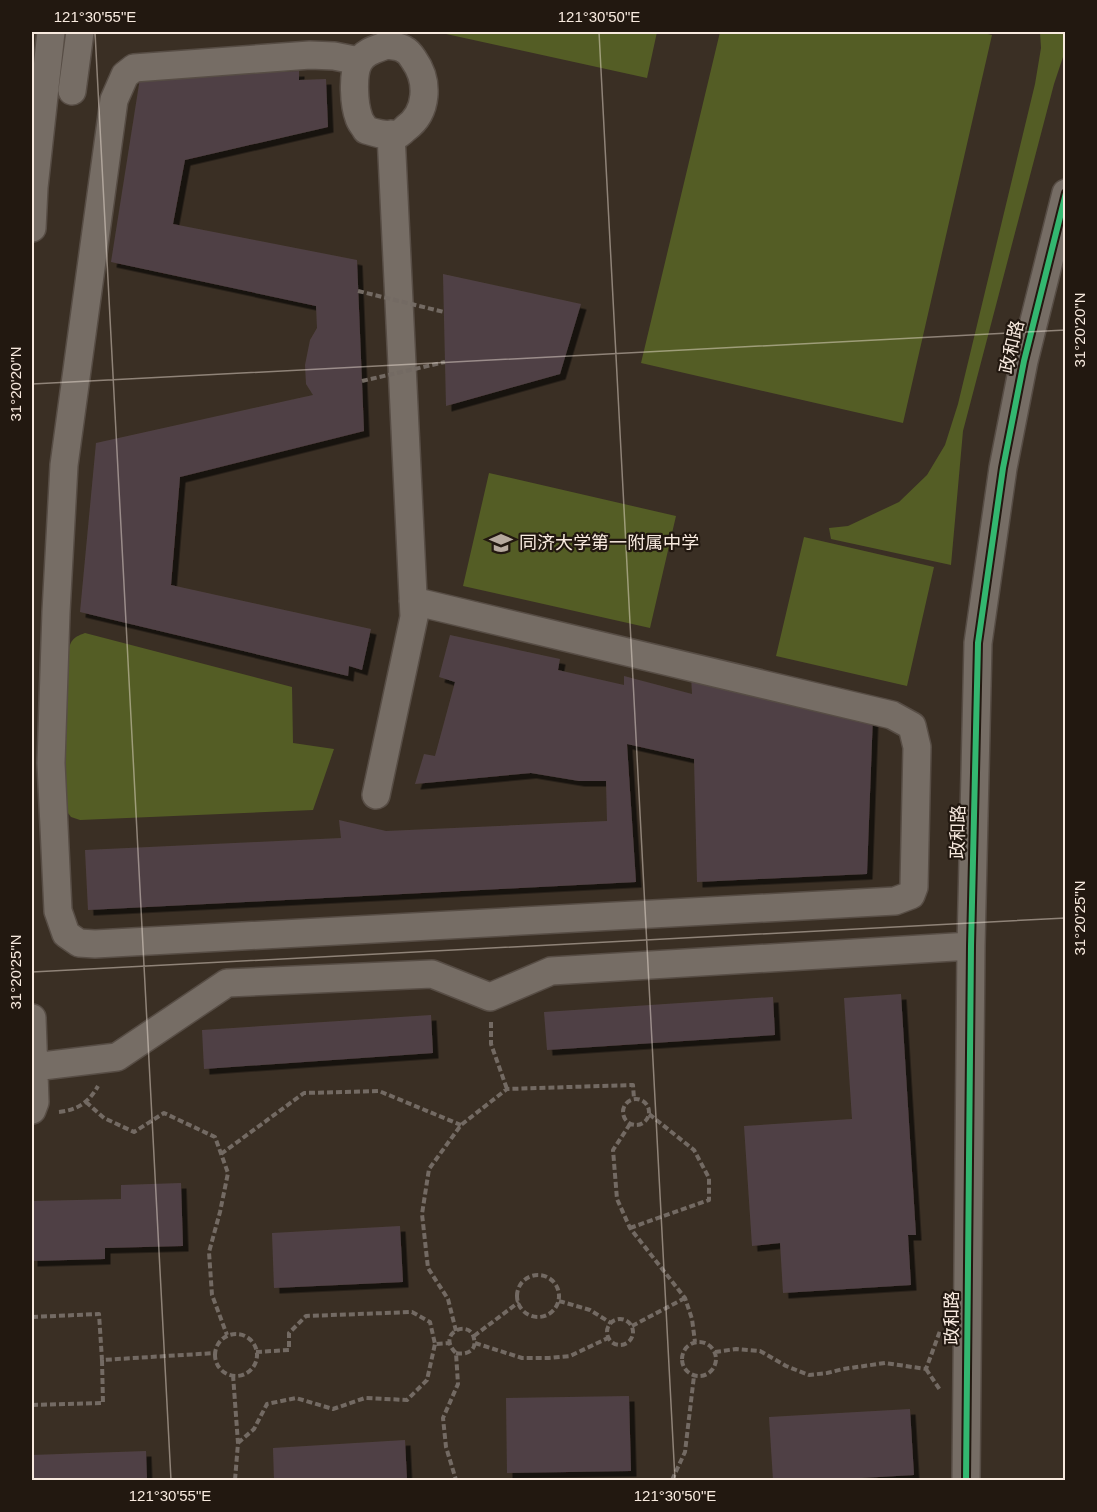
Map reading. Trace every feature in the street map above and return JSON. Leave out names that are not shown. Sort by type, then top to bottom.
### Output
[{"type":"street","points":[[32,228],[34,187],[51,32]]},
{"type":"street","points":[[72,91],[80,32]]},
{"type":"street","points":[[387,38],[406,50],[421,71],[424,96],[413,123],[399,134],[381,135],[366,130],[359,119],[354,76],[359,61],[387,38]]},
{"type":"street","points":[[359,61],[334,56],[310,55],[134,68],[125,75],[114,100],[64,465],[51,763],[58,911],[66,934],[79,943],[95,944],[895,901],[911,895],[914,887],[917,747],[912,726],[892,715],[413,600]]},
{"type":"street","points":[[376,795],[414,616],[391,134]]},
{"type":"street","name":"政和路","points":[[966,1480],[971,946],[978,643],[1004,468],[1022,372],[1065,193]]},
{"type":"street","points":[[34,1067],[117,1058],[227,983],[432,974],[490,997],[551,971],[971,946]]},
{"type":"street","points":[[32,1018],[36,1102],[41,1111]]},
{"type":"path","points":[[358,291],[444,312]]},
{"type":"path","points":[[362,381],[445,362]]},
{"type":"path","points":[[490,997],[491,1044],[507,1089]]},
{"type":"path","points":[[41,1111],[68,1111],[86,1102],[98,1087],[101,1060]]},
{"type":"path","points":[[456,1330],[448,1299],[428,1268],[422,1214],[429,1169],[461,1125],[507,1089],[633,1085],[634,1099]]},
{"type":"path","points":[[221,1154],[304,1093],[379,1091],[461,1125]]},
{"type":"path","points":[[630,1228],[709,1200],[709,1178],[694,1150],[649,1114],[647,1106],[642,1101],[634,1099],[626,1103],[623,1110],[624,1118],[630,1124],[638,1125],[645,1121],[649,1114]]},
{"type":"path","points":[[86,1102],[104,1118],[134,1132],[164,1113],[215,1137],[228,1173],[209,1252],[212,1295],[227,1335]]},
{"type":"path","points":[[630,1124],[614,1150],[617,1199],[630,1228],[686,1298],[695,1342]]},
{"type":"path","points":[[545,1276],[557,1286],[558,1301],[556,1308],[550,1313],[535,1317],[522,1309],[518,1295],[519,1287],[530,1277],[545,1276]]},
{"type":"path","points":[[632,1326],[686,1298]]},
{"type":"path","points":[[558,1301],[590,1310],[611,1323]]},
{"type":"path","points":[[474,1336],[519,1302]]},
{"type":"path","points":[[238,1443],[254,1429],[267,1404],[296,1398],[333,1409],[365,1398],[407,1400],[427,1380],[435,1344],[430,1322],[412,1312],[306,1316],[289,1333],[289,1350],[256,1352]]},
{"type":"path","points":[[32,1317],[99,1314],[103,1403],[32,1405]]},
{"type":"path","points":[[618,1320],[627,1321],[632,1326],[633,1334],[629,1341],[622,1345],[614,1344],[608,1338],[607,1330],[611,1323],[618,1320]]},
{"type":"path","points":[[456,1330],[469,1330],[474,1336],[475,1344],[471,1351],[464,1355],[450,1348],[449,1340],[456,1330]]},
{"type":"path","points":[[715,1352],[736,1349],[760,1351],[786,1366],[809,1375],[885,1363],[926,1369],[940,1330],[967,1331]]},
{"type":"path","points":[[235,1334],[249,1339],[254,1344],[256,1352],[253,1366],[240,1375],[225,1373],[219,1368],[215,1353],[216,1346],[221,1340],[227,1335],[235,1334]]},
{"type":"path","points":[[475,1344],[522,1358],[549,1358],[570,1356],[608,1338]]},
{"type":"path","points":[[695,1342],[703,1342],[711,1346],[715,1352],[715,1367],[702,1376],[687,1373],[682,1366],[681,1359],[684,1350],[695,1342]]},
{"type":"path","points":[[435,1344],[450,1343]]},
{"type":"path","points":[[102,1360],[215,1353]]},
{"type":"path","points":[[456,1353],[458,1384],[443,1418],[446,1448],[456,1480]]},
{"type":"path","points":[[232,1375],[238,1443],[235,1480]]},
{"type":"path","points":[[672,1480],[685,1452],[694,1376]]},
{"type":"green space","points":[[437,32],[657,32],[647,78]]},
{"type":"green space","points":[[720,32],[979,32],[992,35],[903,423],[641,363]]},
{"type":"green space","points":[[1040,32],[1065,32],[1065,51],[1054,84],[963,431],[951,565],[831,539],[829,528],[848,526],[899,502],[927,475],[945,445],[958,404],[1035,84],[1041,48]]},
{"type":"green space","points":[[489,473],[676,516],[650,628],[463,586]]},
{"type":"green space","points":[[804,537],[934,567],[907,686],[776,656]]},
{"type":"green space","points":[[85,633],[292,687],[293,743],[334,749],[313,810],[80,820],[71,817],[64,808],[67,655],[72,641]]},
{"type":"building","points":[[299,71],[299,80],[326,79],[328,127],[185,160],[173,224],[357,260],[364,431],[180,477],[171,585],[371,629],[362,670],[349,666],[348,676],[80,612],[96,443],[313,395],[306,384],[305,365],[310,340],[317,328],[316,306],[111,262],[140,78]]},
{"type":"building","points":[[443,274],[581,304],[560,374],[446,406]]},
{"type":"building","points":[[450,635],[560,659],[558,670],[624,685],[624,676],[692,694],[691,675],[873,715],[867,874],[697,882],[694,759],[627,744],[636,882],[88,910],[85,850],[341,838],[339,820],[386,831],[607,821],[606,781],[579,781],[531,773],[415,784],[424,754],[435,756],[455,682],[439,677]]},
{"type":"building","points":[[901,994],[916,1235],[908,1235],[911,1285],[783,1293],[780,1243],[752,1246],[744,1126],[852,1119],[844,998]]},
{"type":"building","points":[[773,997],[775,1035],[547,1050],[544,1012]]},
{"type":"building","points":[[431,1015],[433,1053],[204,1069],[202,1030]]},
{"type":"building","points":[[181,1183],[183,1246],[105,1248],[105,1259],[32,1261],[32,1201],[121,1199],[121,1185]]},
{"type":"building","points":[[400,1226],[403,1282],[274,1288],[272,1233]]},
{"type":"building","points":[[629,1396],[631,1471],[507,1473],[506,1398]]},
{"type":"building","points":[[910,1409],[914,1475],[827,1480],[773,1480],[769,1417]]},
{"type":"building","points":[[405,1440],[407,1480],[274,1480],[273,1448]]},
{"type":"building","points":[[146,1451],[147,1480],[32,1480],[32,1455]]},
{"type":"cycle path","points":[[966,1480],[971,946],[978,643],[1003,468],[1024,361],[1066,193]]},
{"type":"place","name":"同济大学第一附属中学","points":[[501,543]]}]
